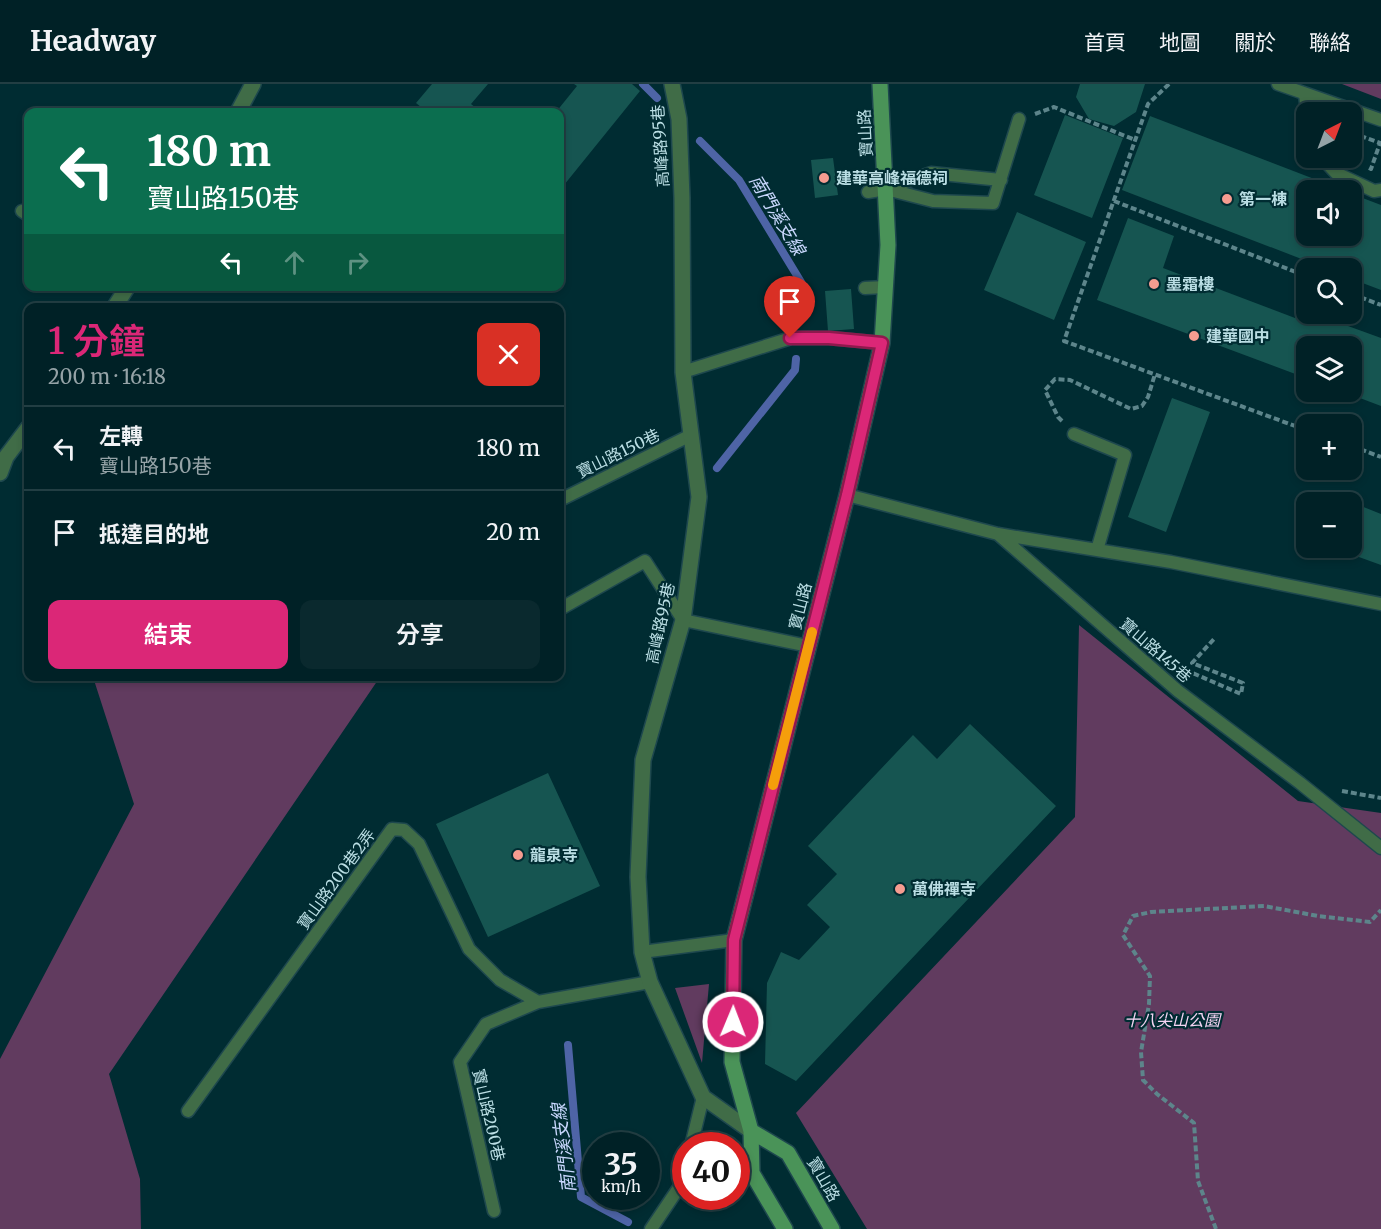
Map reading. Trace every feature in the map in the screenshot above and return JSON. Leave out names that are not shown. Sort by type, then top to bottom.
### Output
[{"type":"street","points":[[240,108],[253,84]]},
{"type":"street","name":"高峰路95巷","points":[[672,84],[679,119],[682,198],[682,372],[699,498],[682,620],[643,760],[638,877],[642,952],[650,982],[703,1097],[751,1131]]},
{"type":"street","name":"寶山路","points":[[784,1229],[752,1173],[751,1131],[732,1062],[734,940],[847,495],[882,343],[888,245],[880,84]]},
{"type":"street","points":[[0,473],[6,457],[24,433]]},
{"type":"street","name":"寶山路","points":[[751,1131],[788,1153],[832,1229]]},
{"type":"lane","points":[[1278,84],[1381,120]]},
{"type":"lane","points":[[1305,94],[1306,102]]},
{"type":"lane","points":[[886,189],[933,201],[993,203],[1020,119]]},
{"type":"lane","points":[[1331,168],[1336,173],[1374,191],[1381,190]]},
{"type":"lane","points":[[868,192],[886,189],[931,173],[1001,180]]},
{"type":"lane","points":[[865,288],[885,287]]},
{"type":"lane","points":[[682,372],[790,338],[829,338],[882,343]]},
{"type":"lane","points":[[1074,434],[1125,455],[1097,550]]},
{"type":"lane","name":"寶山路150巷","points":[[564,498],[691,435]]},
{"type":"lane","name":"寶山路145巷","points":[[847,495],[998,534],[1171,562],[1381,604]]},
{"type":"lane","name":"寶山路145巷","points":[[998,534],[1178,691],[1300,783],[1381,848]]},
{"type":"lane","points":[[564,607],[645,561],[682,620],[808,646]]},
{"type":"lane","name":"寶山路200巷2弄","points":[[188,1111],[392,829],[404,830],[419,844],[470,949],[500,980],[538,1002]]},
{"type":"lane","points":[[642,952],[734,940]]},
{"type":"lane","name":"寶山路200巷","points":[[494,1211],[460,1062],[486,1024],[538,1002],[650,982]]},
{"type":"lane","points":[[694,1132],[703,1097]]},
{"type":"lane","points":[[651,1229],[672,1197]]},
{"type":"path","points":[[1170,84],[1148,104],[1064,341],[1296,426]]},
{"type":"path","points":[[1020,119],[1054,108],[1135,140]]},
{"type":"path","points":[[1362,137],[1380,143],[1371,169],[1365,167]]},
{"type":"path","points":[[1113,201],[1296,272]]},
{"type":"path","points":[[1362,298],[1381,306]]},
{"type":"path","points":[[1074,434],[1058,417],[1045,390],[1055,380],[1070,380],[1131,409],[1142,406],[1148,398],[1155,374]]},
{"type":"path","points":[[1362,450],[1381,457]]},
{"type":"path","points":[[1178,691],[1188,671],[1241,694],[1243,683],[1192,663],[1214,639]]},
{"type":"path","points":[[1216,1229],[1197,1181],[1194,1123],[1143,1080],[1141,1052],[1149,1004],[1150,976],[1122,935],[1133,916],[1151,912],[1264,906],[1318,916],[1370,922],[1381,910]]},
{"type":"green space","points":[[1342,84],[1381,84],[1381,99]]},
{"type":"green space","name":"十八尖山公園","points":[[1079,625],[1298,801],[1381,813],[1381,1229],[867,1229],[796,1113],[1075,817]]},
{"type":"green space","points":[[94,681],[377,681],[109,1074],[140,1179],[141,1229],[0,1229],[0,1059],[134,804]]},
{"type":"green space","points":[[709,984],[702,1063],[675,988]]},
{"type":"building","points":[[432,84],[488,84],[471,104],[476,108],[422,108],[416,103]]},
{"type":"building","points":[[574,84],[632,84],[640,91],[564,185],[564,108],[559,108],[577,86]]},
{"type":"building","points":[[1080,84],[1145,84],[1136,112],[1114,126],[1089,119],[1076,97]]},
{"type":"building","points":[[1065,115],[1123,138],[1092,218],[1034,195]]},
{"type":"building","name":"第一棟","points":[[1150,116],[1317,180],[1296,180],[1296,246],[1362,246],[1362,198],[1381,205],[1381,290],[1362,283],[1362,258],[1299,258],[1122,190]]},
{"type":"building","name":"建華高峰福德祠","points":[[833,158],[838,195],[815,198],[811,160]]},
{"type":"building","points":[[1017,212],[1086,242],[1054,320],[984,290]]},
{"type":"building","name":"墨霜樓","points":[[1128,218],[1174,236],[1163,268],[1295,318],[1296,307],[1296,324],[1342,324],[1381,338],[1381,406],[1362,399],[1362,336],[1296,336],[1296,374],[1097,300]]},
{"type":"building","points":[[851,289],[854,329],[828,331],[825,291]]},
{"type":"building","points":[[1172,398],[1210,412],[1166,532],[1128,517]]},
{"type":"building","points":[[1362,506],[1381,514],[1381,565],[1362,558]]},
{"type":"building","name":"萬佛禪寺","points":[[970,724],[1056,806],[796,1081],[765,1064],[767,983],[781,952],[799,960],[830,927],[807,905],[837,874],[808,846],[913,735],[937,759]]},
{"type":"building","name":"龍泉寺","points":[[548,773],[600,886],[488,937],[436,824]]},
{"type":"waterway","name":"南門溪支線","points":[[643,84],[657,98]]},
{"type":"waterway","name":"南門溪支線","points":[[700,141],[739,180],[804,287],[800,317]]},
{"type":"waterway","name":"南門溪支線","points":[[717,468],[795,370],[796,359]]},
{"type":"waterway","name":"南門溪支線","points":[[568,1045],[581,1197],[628,1222]]},
{"type":"slow traffic","points":[[773,785],[812,632]]},
{"type":"place","name":"建華高峰福德祠","points":[[824,178]]},
{"type":"place","name":"第一棟","points":[[1227,199]]},
{"type":"place","name":"墨霜樓","points":[[1154,284]]},
{"type":"place","name":"建華國中","points":[[1194,336]]},
{"type":"place","name":"龍泉寺","points":[[518,855]]},
{"type":"place","name":"萬佛禪寺","points":[[900,889]]},
{"type":"route","points":[[733,1022],[734,940],[847,495],[882,343],[829,338],[790,338]]}]
